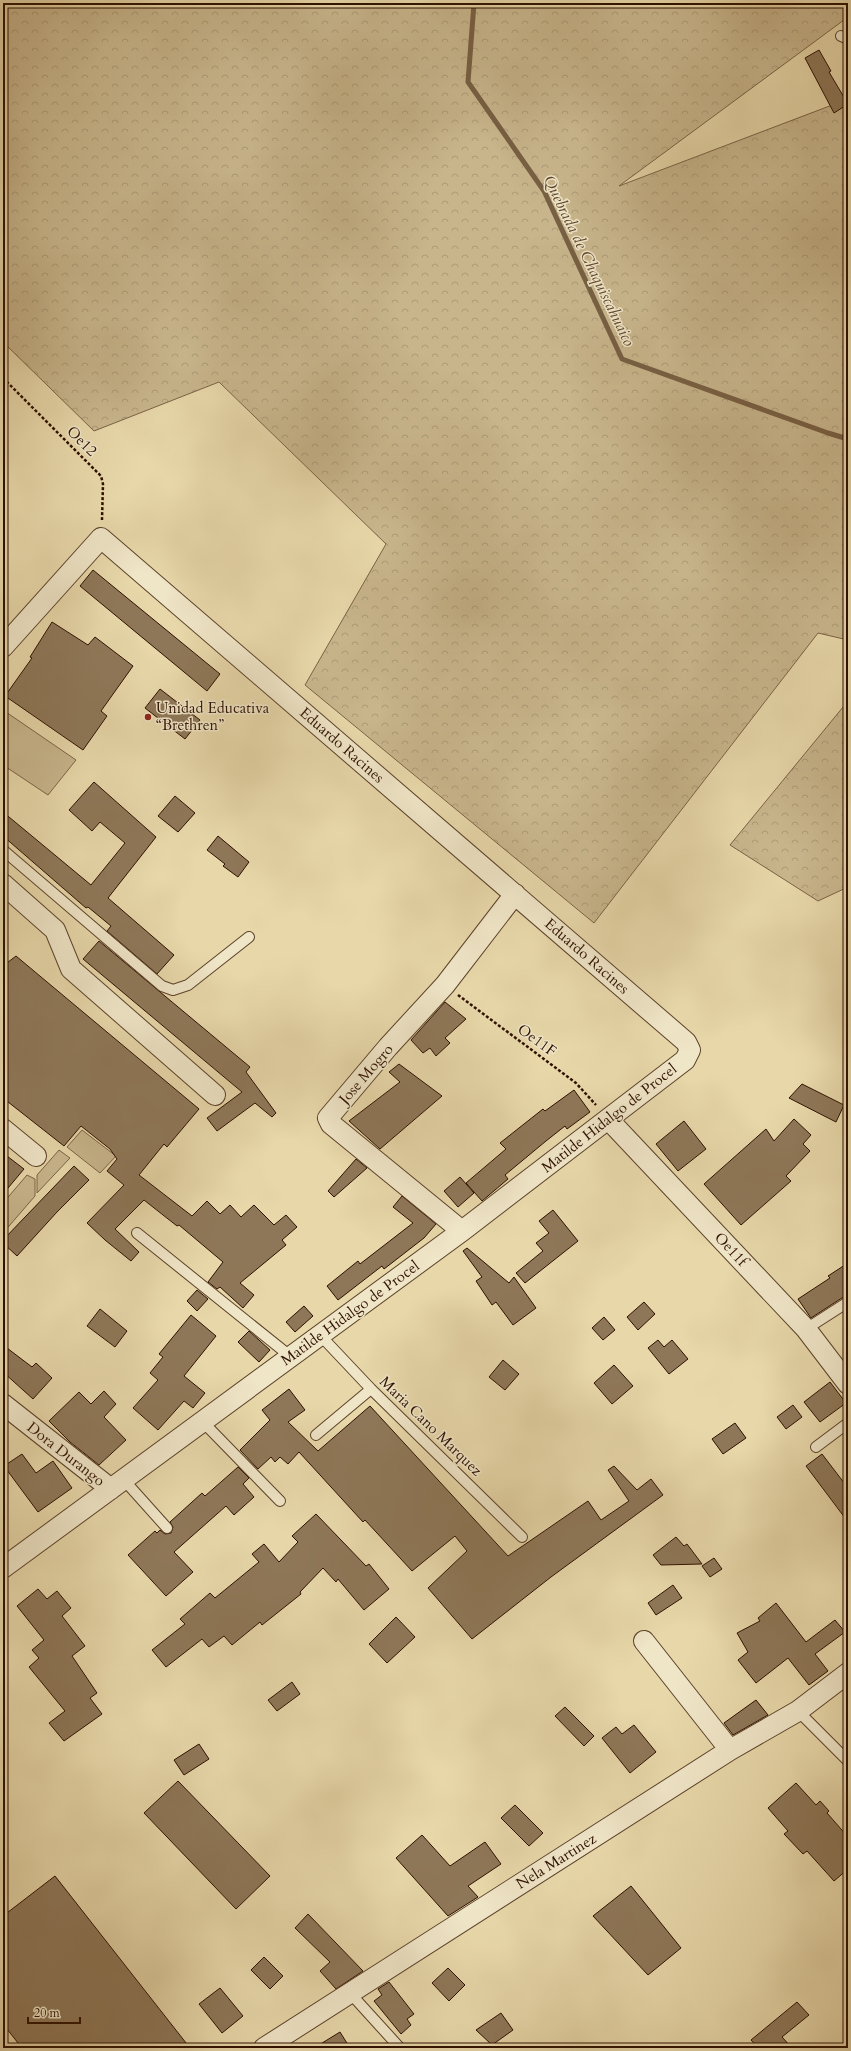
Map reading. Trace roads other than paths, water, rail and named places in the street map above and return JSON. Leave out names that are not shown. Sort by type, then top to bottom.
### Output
[{"type":"street","name":"Eduardo Racines","points":[[3,647],[101,538],[686,1042],[690,1050]]},
{"type":"street","points":[[3,884],[55,930],[71,969],[215,1095]]},
{"type":"street","name":"Jose Mogro","points":[[462,1231],[330,1124],[328,1118],[388,1047],[445,986],[515,894]]},
{"type":"street","name":"Matilde Hidalgo de Procel","points":[[3,1568],[462,1231],[685,1060],[690,1050]]},
{"type":"street","name":"Oe11f","points":[[608,1119],[806,1329],[848,1384]]},
{"type":"street","points":[[3,1129],[36,1156]]},
{"type":"street","name":"Dora Durango","points":[[3,1404],[117,1484]]},
{"type":"street","points":[[644,1641],[730,1750]]},
{"type":"street","name":"Nela Martinez","points":[[264,2048],[730,1750],[798,1711],[848,1674]]},
{"type":"lane","points":[[3,850],[162,986],[173,990],[188,985],[249,937]]},
{"type":"lane","points":[[137,1233],[290,1356]]},
{"type":"lane","points":[[806,1329],[848,1302]]},
{"type":"lane","name":"Maria Cano Marquez","points":[[320,1335],[371,1390],[522,1537]]},
{"type":"lane","points":[[316,1435],[371,1390]]},
{"type":"lane","points":[[202,1421],[280,1501]]},
{"type":"lane","points":[[816,1447],[848,1423]]},
{"type":"lane","points":[[117,1484],[167,1528]]},
{"type":"lane","points":[[798,1711],[848,1761]]},
{"type":"lane","points":[[350,1993],[400,2048]]},
{"type":"waterway","name":"Quebrada de Chaquiscahuaico","points":[[474,3],[468,82],[544,191],[622,359],[848,439]]},
{"type":"place","name":"Unidad Educativa “Brethren”","points":[[148,717]]}]
